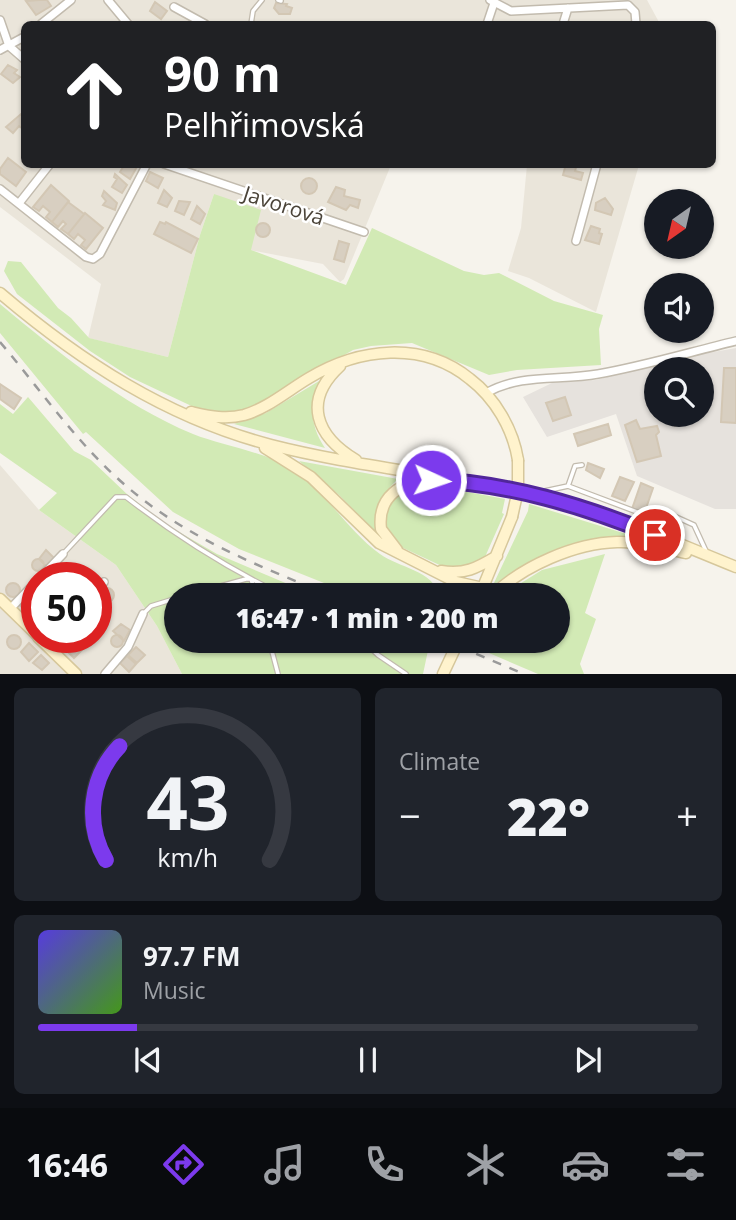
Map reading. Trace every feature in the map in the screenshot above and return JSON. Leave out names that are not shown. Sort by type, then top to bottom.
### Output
[{"type":"main road","points":[[0,293],[77,354],[151,399],[273,452],[311,477],[379,543],[458,583]]},
{"type":"main road","points":[[151,399],[215,417],[243,415],[268,405],[323,370],[351,359],[390,352],[416,353],[461,371],[486,393],[505,421],[519,460],[519,490],[512,517],[485,583]]},
{"type":"main road","points":[[351,359],[339,367],[325,383],[317,408],[320,423],[329,440],[360,463]]},
{"type":"main road","points":[[241,436],[294,450],[531,494],[593,512],[736,567]]},
{"type":"main road","points":[[407,558],[389,542],[382,529],[381,514],[389,497],[403,485],[414,481],[464,481]]},
{"type":"main road","points":[[508,583],[538,565],[562,555],[606,543],[626,542],[723,562]]},
{"type":"main road","points":[[434,570],[465,572],[497,556]]},
{"type":"main road","points":[[434,570],[451,583]]},
{"type":"main road","points":[[0,600],[21,619]]},
{"type":"main road","points":[[57,653],[76,674]]},
{"type":"main road","points":[[443,674],[452,653]]},
{"type":"street","points":[[45,21],[71,0]]},
{"type":"street","points":[[108,0],[126,21]]},
{"type":"street","points":[[488,21],[492,1],[511,11],[624,5],[635,12],[636,21]]},
{"type":"street","points":[[174,7],[200,21]]},
{"type":"street","points":[[564,21],[568,8]]},
{"type":"street","points":[[0,20],[9,47],[21,57]]},
{"type":"street","points":[[0,50],[21,39]]},
{"type":"street","points":[[19,202],[47,168]]},
{"type":"street","points":[[0,189],[91,259],[100,254],[145,168]]},
{"type":"street","name":"Javorová","points":[[175,168],[364,232]]},
{"type":"street","points":[[191,174],[193,168]]},
{"type":"street","points":[[576,241],[596,168]]},
{"type":"street","points":[[486,393],[511,382],[537,377],[595,375],[736,341]]},
{"type":"street","points":[[55,562],[63,554]]},
{"type":"street","points":[[9,609],[21,597]]},
{"type":"street","points":[[105,674],[128,647],[142,614]]},
{"type":"lane","points":[[251,21],[253,11],[262,0]]},
{"type":"lane","points":[[568,486],[575,466],[582,465]]},
{"type":"lane","points":[[531,494],[568,486],[653,518],[674,516],[694,525],[708,556]]},
{"type":"lane","points":[[63,554],[116,498],[125,497],[172,533],[259,583]]},
{"type":"lane","points":[[235,583],[251,579]]},
{"type":"lane","points":[[251,579],[252,583]]},
{"type":"lane","points":[[142,614],[151,606],[164,602]]},
{"type":"lane","points":[[272,653],[278,674]]},
{"type":"lane","points":[[376,653],[406,674]]},
{"type":"shaded area","points":[[0,0],[647,0],[658,21],[21,21],[21,168],[390,168],[344,279],[340,282],[323,264],[250,250],[214,194],[200,235],[168,357],[88,338],[101,284],[0,207]]},
{"type":"shaded area","points":[[527,168],[638,168],[596,312],[529,278],[508,271],[521,228]]},
{"type":"shaded area","points":[[736,348],[736,509],[715,509],[637,476],[616,414],[547,437],[523,397],[552,383],[596,380],[644,367],[644,427],[714,427],[714,357],[686,357]]},
{"type":"shaded area","points":[[0,465],[39,510],[112,562],[21,562],[21,653],[112,653],[112,562],[157,626],[164,639],[164,653],[171,653],[182,674],[0,674]]},
{"type":"green space","points":[[214,194],[261,210],[251,250],[346,285],[372,228],[464,271],[484,275],[499,273],[554,301],[603,315],[599,329],[601,365],[517,370],[489,375],[412,343],[371,346],[353,350],[254,407],[231,413],[200,410],[130,377],[90,351],[17,294],[4,271],[8,261],[21,262],[58,308],[89,338],[168,357],[200,235]]},
{"type":"green space","points":[[0,304],[68,359],[141,408],[193,434],[258,454],[293,470],[316,489],[357,534],[380,554],[423,575],[433,583],[324,583],[239,549],[173,512],[86,432],[83,434],[0,333]]},
{"type":"green space","points":[[324,378],[315,395],[312,413],[316,431],[325,448],[234,424],[266,413]]},
{"type":"green space","points":[[28,397],[74,451],[91,460],[129,496],[167,525],[217,554],[286,583],[164,583],[164,639],[116,565],[39,510],[57,493],[0,453],[0,404],[13,414]]},
{"type":"green space","points":[[299,461],[398,479],[379,504],[377,534],[339,495]]},
{"type":"green space","points":[[425,484],[505,499],[504,514],[485,557],[470,566],[448,569],[399,546],[386,528],[387,511],[403,489]]},
{"type":"green space","points":[[529,504],[633,536],[614,536],[577,544],[494,583]]},
{"type":"green space","points":[[605,554],[585,613],[596,619],[580,664],[584,674],[538,674],[489,653],[570,653],[570,583],[521,583],[542,570]]},
{"type":"green space","points":[[171,653],[427,653],[423,674],[182,674]]},
{"type":"building","points":[[47,0],[51,6],[36,15],[26,1]]},
{"type":"building","points":[[155,2],[167,11],[161,19],[150,11]]},
{"type":"building","points":[[276,3],[287,4],[286,6],[292,8],[290,14],[279,14],[274,8]]},
{"type":"building","points":[[8,65],[17,70],[14,73],[20,77],[13,83],[1,74]]},
{"type":"building","points":[[21,114],[21,128],[19,126],[13,133],[6,127]]},
{"type":"building","points":[[8,158],[26,172],[16,186],[0,174],[0,169]]},
{"type":"building","points":[[122,168],[136,168],[130,179],[120,172]]},
{"type":"building","points":[[565,168],[576,168],[575,171],[583,173],[581,180],[563,175]]},
{"type":"building","points":[[150,172],[163,178],[158,188],[146,181]]},
{"type":"building","points":[[115,174],[127,185],[122,193],[112,187],[117,179]]},
{"type":"building","points":[[306,178],[312,178],[317,186],[315,192],[306,194],[301,189],[301,183]]},
{"type":"building","points":[[51,185],[69,201],[52,222],[46,217],[50,212],[43,206],[39,211],[33,207]]},
{"type":"building","points":[[336,187],[345,190],[344,196],[360,200],[358,208],[350,205],[346,210],[328,202]]},
{"type":"building","points":[[164,190],[172,198],[167,207],[158,203]]},
{"type":"building","points":[[104,191],[117,203],[115,210],[103,205],[106,201],[102,196]]},
{"type":"building","points":[[605,198],[613,209],[611,215],[595,210],[596,203]]},
{"type":"building","points":[[179,201],[190,202],[184,215],[175,211]]},
{"type":"building","points":[[68,202],[84,214],[68,234],[61,229],[66,224],[63,221],[58,227],[52,222]]},
{"type":"building","points":[[197,206],[205,214],[200,224],[191,219]]},
{"type":"building","points":[[85,213],[103,228],[86,249],[81,245],[85,240],[78,234],[74,239],[68,234]]},
{"type":"building","points":[[160,222],[166,222],[198,239],[191,253],[154,234]]},
{"type":"building","points":[[263,223],[268,225],[268,235],[263,237],[258,235],[256,230],[258,225]]},
{"type":"building","points":[[591,226],[600,229],[599,233],[602,234],[599,244],[585,240]]},
{"type":"building","points":[[339,241],[349,244],[344,262],[334,259]]},
{"type":"building","points":[[724,368],[736,368],[736,423],[721,422]]},
{"type":"building","points":[[0,384],[21,398],[14,409],[0,399]]},
{"type":"building","points":[[565,397],[571,415],[553,421],[546,403]]},
{"type":"building","points":[[636,420],[640,429],[657,427],[659,432],[656,435],[661,456],[637,462],[625,425]]},
{"type":"building","points":[[608,424],[611,435],[578,446],[574,434]]},
{"type":"building","points":[[588,463],[604,469],[600,478],[586,470]]},
{"type":"building","points":[[620,477],[634,482],[625,501],[612,496]]},
{"type":"building","points":[[641,483],[653,488],[644,514],[632,509]]},
{"type":"building","points":[[46,550],[54,558],[50,562],[42,562],[39,559]]},
{"type":"building","points":[[10,583],[16,583],[20,590],[16,597],[10,597],[6,593],[6,587]]},
{"type":"building","points":[[121,624],[130,630],[124,641],[113,631]]},
{"type":"building","points":[[11,635],[17,635],[21,639],[21,645],[17,649],[11,649],[7,645],[7,639]]},
{"type":"building","points":[[113,637],[121,637],[121,645],[113,645]]},
{"type":"building","points":[[136,647],[145,655],[137,663],[128,655]]},
{"type":"building","points":[[22,653],[37,653],[29,661]]},
{"type":"building","points":[[41,655],[49,663],[42,670],[33,663]]},
{"type":"building","points":[[127,656],[136,664],[129,672],[120,663]]},
{"type":"railway","points":[[0,342],[84,445],[139,496],[164,515],[217,546],[302,583]]},
{"type":"railway","points":[[474,653],[524,674]]},
{"type":"route","points":[[431,480],[464,481],[548,498],[655,535]]}]
